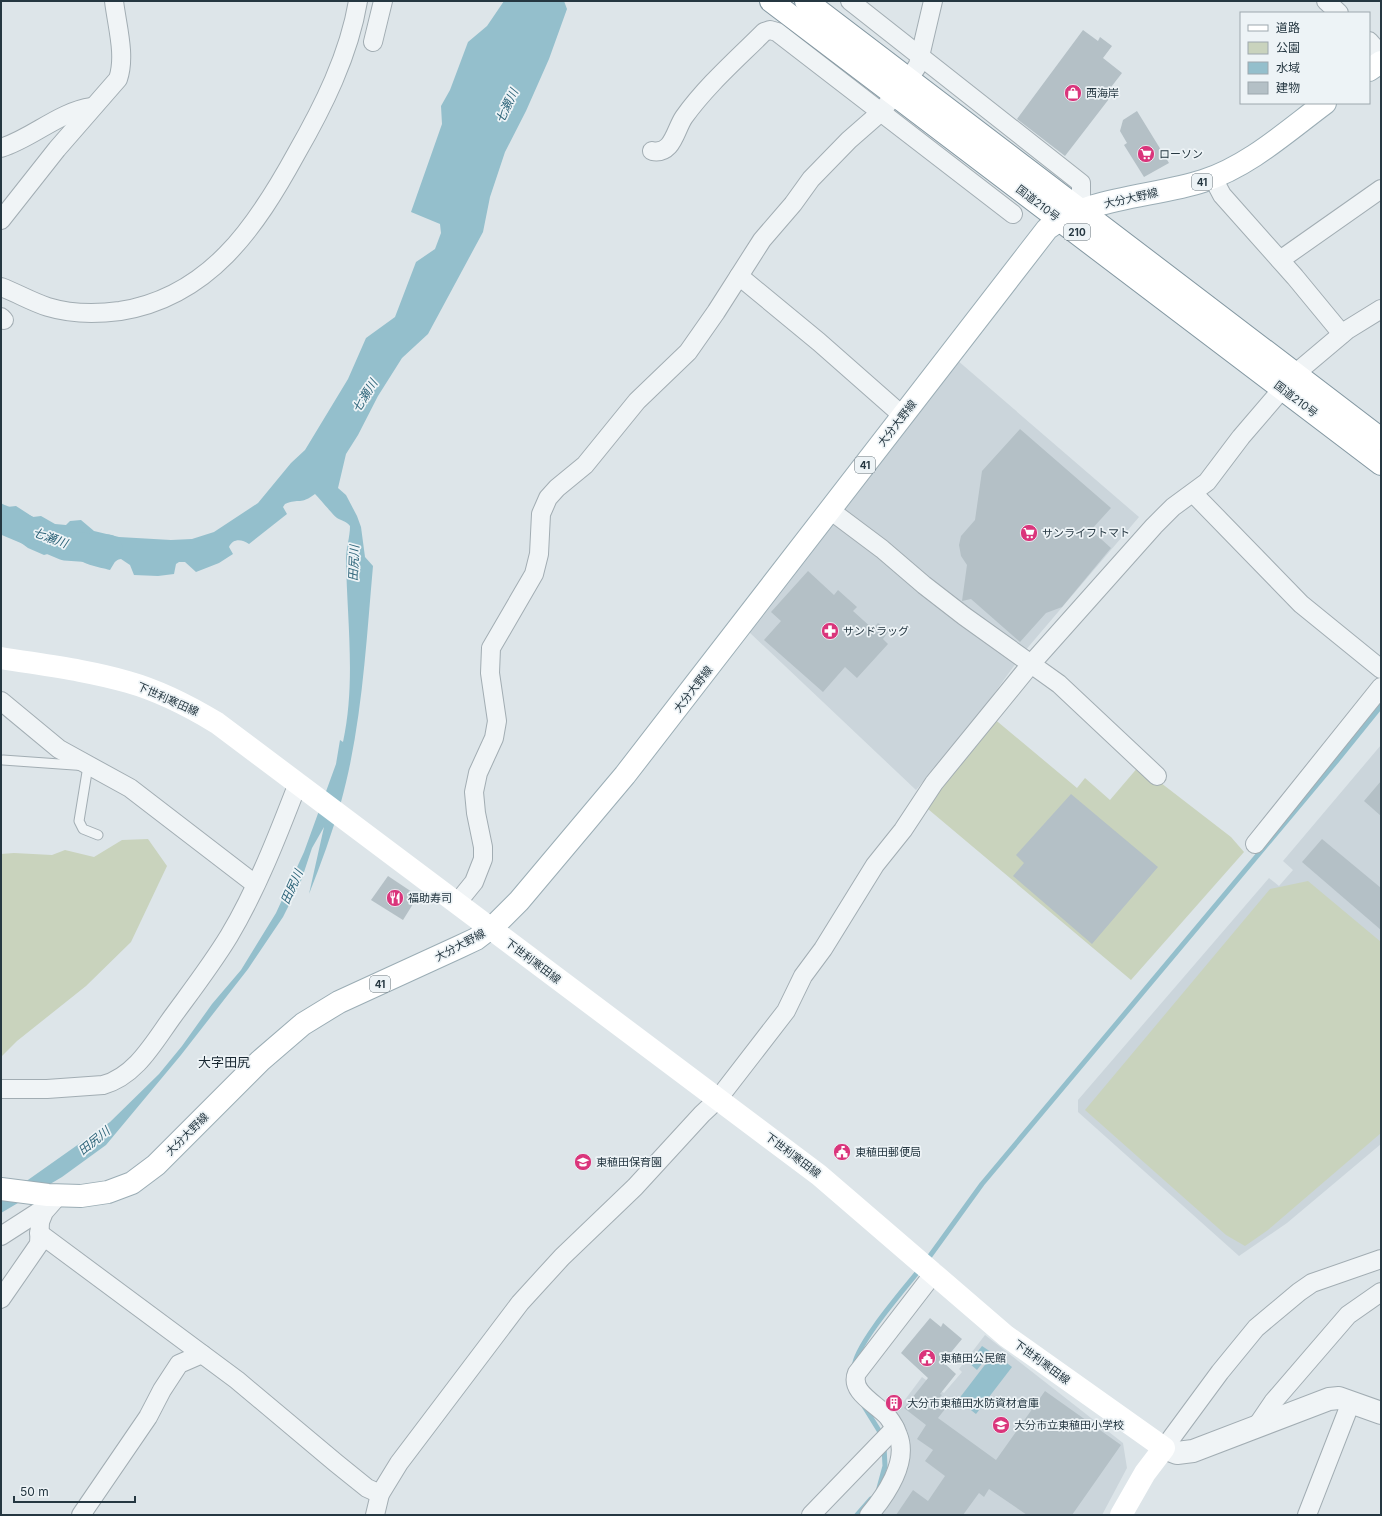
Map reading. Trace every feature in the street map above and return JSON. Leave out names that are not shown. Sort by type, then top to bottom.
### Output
[{"type":"main road","name":"国道210号","points":[[771,1],[902,87],[1081,210],[1289,381],[1381,464]]},
{"type":"main road","name":"国道210号","points":[[806,1],[902,87],[1060,219],[1289,381],[1381,438]]},
{"type":"main road","points":[[1370,69],[1381,62]]},
{"type":"main road","name":"大分大野線","points":[[4,1189],[51,1199],[99,1194],[116,1190],[132,1183],[156,1165],[260,1060],[303,1024],[339,1002],[476,939],[490,929],[519,901],[625,775],[1046,229],[1060,219],[1081,210],[1213,178],[1235,169],[1324,104]]},
{"type":"main road","name":"下世利寒田線","points":[[1,658],[100,675],[129,682],[162,694],[191,708],[232,732],[490,929],[819,1175],[1006,1336],[1164,1448]]},
{"type":"main road","points":[[1121,1515],[1145,1473],[1164,1448]]},
{"type":"street","points":[[1,220],[92,107],[112,86],[120,72],[121,56],[114,1]]},
{"type":"street","points":[[1,287],[49,307],[92,313],[110,312],[131,309],[154,302],[177,292],[207,272],[235,246],[258,218],[274,194],[306,138],[347,48],[358,1]]},
{"type":"street","points":[[373,42],[383,1]]},
{"type":"street","points":[[850,1],[1081,183],[1081,210]]},
{"type":"street","points":[[457,903],[474,882],[483,859],[483,847],[476,813],[474,792],[478,773],[494,738],[497,721],[490,674],[489,656],[494,642],[534,574],[539,554],[540,523],[544,506],[557,488],[578,472],[592,458],[637,401],[688,352],[716,312],[762,240],[793,204],[815,174],[881,112],[902,87],[918,65],[933,1]]},
{"type":"street","points":[[1326,1],[1338,12]]},
{"type":"street","points":[[652,151],[660,153],[666,150],[672,142],[683,120],[699,98],[764,32],[770,30],[777,32],[1013,214]]},
{"type":"street","points":[[1370,42],[1381,55]]},
{"type":"street","points":[[1,148],[30,135],[64,116],[92,107]]},
{"type":"street","points":[[1213,178],[1222,195],[1280,260],[1342,334]]},
{"type":"street","points":[[1280,260],[1381,189]]},
{"type":"street","points":[[739,276],[819,342],[903,416]]},
{"type":"street","points":[[376,1515],[380,1494],[422,1431],[530,1292],[562,1257],[614,1209],[702,1114],[718,1099],[786,1011],[803,976],[823,949],[875,864],[903,830],[926,794],[1031,664],[1154,526],[1173,507],[1194,493],[1213,476],[1236,443],[1289,381],[1342,334],[1381,309]]},
{"type":"street","points":[[1194,493],[1302,604],[1381,669]]},
{"type":"street","points":[[830,510],[882,549],[924,585],[1059,684],[1157,776]]},
{"type":"street","points":[[1255,844],[1381,687]]},
{"type":"street","points":[[1,701],[59,749],[130,788],[255,884]]},
{"type":"street","points":[[1,1089],[47,1089],[103,1085],[130,1071],[158,1036],[218,952],[242,912],[305,789]]},
{"type":"street","points":[[1,1299],[36,1248],[40,1222],[51,1199]]},
{"type":"street","points":[[1,1236],[51,1199]]},
{"type":"street","points":[[39,1233],[237,1380],[367,1488],[380,1494]]},
{"type":"street","points":[[1381,1259],[1312,1283],[1256,1328],[1220,1372],[1164,1448],[1177,1453],[1193,1451],[1329,1399],[1339,1398],[1381,1413]]},
{"type":"street","points":[[869,1515],[887,1493],[893,1478],[900,1452],[899,1436],[887,1416],[862,1394],[856,1386],[854,1379],[857,1373],[934,1273]]},
{"type":"street","points":[[1256,1427],[1273,1402],[1348,1315],[1381,1292]]},
{"type":"street","points":[[81,1515],[148,1417],[162,1390],[179,1364],[202,1354]]},
{"type":"street","points":[[1308,1515],[1351,1402]]},
{"type":"street","points":[[811,1515],[895,1428]]},
{"type":"lane","points":[[3,760],[88,766],[79,821],[83,829],[98,835]]},
{"type":"shaded area","points":[[957,360],[1139,517],[1024,652],[980,713],[916,790],[748,631]]},
{"type":"shaded area","points":[[1381,745],[1381,1144],[1287,1223],[1239,1256],[1078,1112],[1078,1100],[1269,878],[1279,886],[1293,870],[1283,861]]},
{"type":"shaded area","name":"大分市立東稙田小学校","points":[[985,1335],[1123,1443],[1127,1468],[1102,1515],[878,1515],[893,1498],[895,1413],[922,1377],[944,1393],[962,1372],[959,1369]]},
{"type":"green space","points":[[992,717],[1077,788],[1085,778],[1110,800],[1139,766],[1231,837],[1244,852],[1131,980],[922,804]]},
{"type":"green space","points":[[148,839],[167,866],[131,942],[86,986],[17,1041],[1,1057],[1,854],[14,853],[52,855],[65,850],[94,857],[122,840]]},
{"type":"green space","points":[[1308,881],[1381,942],[1381,1133],[1268,1230],[1245,1246],[1226,1235],[1085,1110],[1270,889]]},
{"type":"water","name":"田尻川","points":[[504,1],[564,1],[567,9],[549,59],[526,111],[505,152],[490,197],[483,232],[428,334],[402,358],[378,396],[358,435],[346,454],[338,488],[346,495],[357,516],[361,527],[365,557],[373,566],[359,714],[354,744],[338,814],[309,894],[324,827],[312,848],[301,881],[283,917],[248,969],[181,1055],[106,1145],[62,1177],[1,1213],[1,1199],[110,1122],[159,1074],[182,1046],[212,1004],[241,970],[276,913],[304,852],[336,764],[340,740],[343,742],[347,719],[350,674],[346,559],[350,526],[337,518],[315,494],[303,500],[285,504],[283,507],[287,514],[249,544],[241,540],[233,542],[229,547],[233,554],[219,563],[196,572],[185,562],[179,562],[176,564],[174,574],[158,576],[134,575],[130,565],[121,559],[116,560],[110,570],[90,565],[80,560],[73,554],[68,544],[63,539],[54,541],[51,553],[44,555],[28,548],[1,528],[1,503],[7,507],[16,506],[33,517],[41,516],[55,524],[66,525],[70,521],[81,520],[94,531],[119,537],[171,540],[192,539],[214,532],[258,503],[291,463],[305,450],[348,379],[366,338],[395,317],[416,262],[435,249],[441,233],[440,224],[411,212],[442,124],[441,106],[450,90],[468,42],[487,26]]},
{"type":"water","points":[[982,1346],[991,1352],[977,1370],[969,1363]]},
{"type":"water","points":[[994,1353],[1012,1367],[976,1414],[958,1400]]},
{"type":"building","name":"西海岸","points":[[1083,30],[1098,41],[1100,37],[1112,46],[1103,58],[1122,73],[1108,91],[1112,95],[1065,156],[1017,119]]},
{"type":"building","name":"ローソン","points":[[1137,111],[1169,163],[1144,177],[1124,145],[1127,143],[1120,131],[1123,120]]},
{"type":"building","name":"サンライフトマト","points":[[1020,429],[1111,508],[1091,530],[1111,548],[1062,607],[1046,613],[1020,642],[971,599],[962,601],[967,565],[961,556],[959,545],[961,536],[975,520],[982,471]]},
{"type":"building","name":"サンドラッグ","points":[[808,571],[834,595],[838,590],[857,607],[853,611],[873,629],[878,623],[888,632],[883,639],[888,644],[857,678],[845,667],[823,692],[764,640],[781,621],[771,612]]},
{"type":"building","points":[[1381,781],[1381,816],[1364,801]]},
{"type":"building","points":[[1071,794],[1158,867],[1092,944],[1013,876],[1024,863],[1016,855]]},
{"type":"building","points":[[1322,839],[1381,888],[1381,930],[1302,862]]},
{"type":"building","name":"福助寿司","points":[[388,876],[418,896],[403,920],[371,900]]},
{"type":"building","points":[[930,1318],[941,1327],[943,1323],[962,1339],[943,1362],[956,1374],[940,1394],[942,1395],[940,1397],[949,1404],[938,1418],[996,1460],[1045,1391],[1121,1445],[1072,1515],[1027,1515],[989,1489],[984,1497],[979,1493],[963,1515],[896,1515],[913,1490],[928,1501],[945,1476],[925,1461],[933,1450],[917,1439],[926,1425],[904,1408],[928,1378],[901,1353]]},
{"type":"waterway","name":"七瀬川","points":[[1,519],[65,546],[108,549]]},
{"type":"waterway","points":[[927,1260],[982,1184],[1335,763],[1381,706]]},
{"type":"waterway","points":[[854,1368],[856,1358],[871,1332],[921,1268]]},
{"type":"waterway","points":[[862,1403],[883,1437]]},
{"type":"waterway","points":[[879,1488],[885,1466],[884,1447]]},
{"type":"waterway","points":[[857,1515],[871,1499]]},
{"type":"place","name":"西海岸","points":[[1073,93]]},
{"type":"place","name":"ローソン","points":[[1146,154]]},
{"type":"place","name":"サンライフトマト","points":[[1029,533]]},
{"type":"place","name":"サンドラッグ","points":[[830,631]]},
{"type":"place","name":"福助寿司","points":[[395,898]]},
{"type":"place","name":"東稙田郵便局","points":[[842,1152]]},
{"type":"place","name":"東稙田保育園","points":[[583,1162]]},
{"type":"place","name":"東稙田公民館","points":[[927,1358]]},
{"type":"place","name":"大分市東稙田水防資材倉庫","points":[[894,1403]]},
{"type":"place","name":"大分市立東稙田小学校","points":[[1001,1425]]},
{"type":"district","name":"大字田尻","points":[[224,1062]]}]
